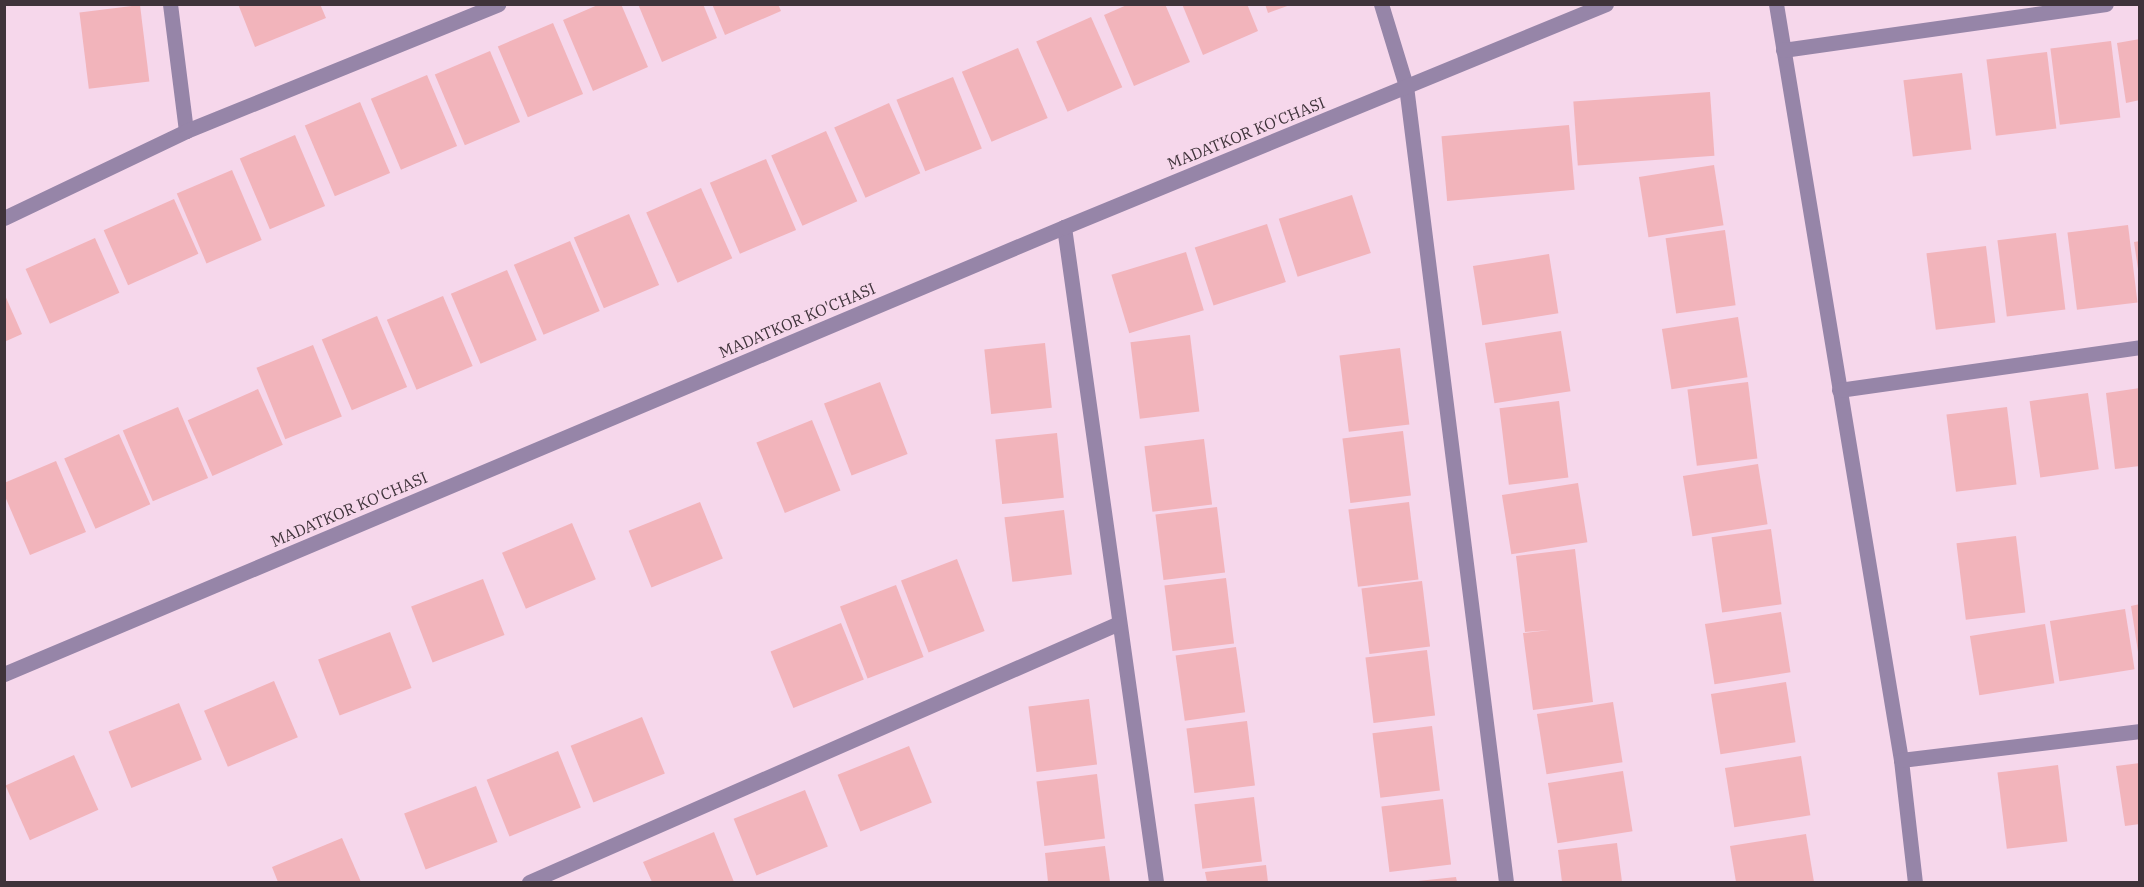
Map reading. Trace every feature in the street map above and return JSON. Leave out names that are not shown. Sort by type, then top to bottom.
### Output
[{"type":"street","points":[[170,4],[186,131]]},
{"type":"street","points":[[4,218],[186,131],[498,4]]},
{"type":"street","points":[[1381,4],[1406,86],[1506,882]]},
{"type":"street","name":"MADATKOR KO'CHASI","points":[[4,674],[1064,227],[1606,4]]},
{"type":"street","points":[[1776,4],[1901,760],[1915,882]]},
{"type":"street","points":[[1783,50],[2106,4]]},
{"type":"street","points":[[1064,227],[1156,882]]},
{"type":"street","points":[[1839,390],[2139,348]]},
{"type":"street","points":[[529,882],[1119,623]]},
{"type":"street","points":[[1901,760],[2139,731]]},
{"type":"building","points":[[238,4],[320,4],[326,18],[255,47]]},
{"type":"building","points":[[600,4],[621,4],[648,67],[593,91],[563,20]]},
{"type":"building","points":[[638,4],[703,4],[717,38],[662,62]]},
{"type":"building","points":[[712,4],[778,4],[781,11],[725,35]]},
{"type":"building","points":[[1129,4],[1165,4],[1190,62],[1134,86],[1104,15]]},
{"type":"building","points":[[1182,4],[1247,4],[1258,31],[1203,55]]},
{"type":"building","points":[[1265,4],[1290,4],[1290,5],[1268,13]]},
{"type":"building","points":[[140,5],[149,81],[89,89],[79,12]]},
{"type":"building","points":[[1091,17],[1122,87],[1068,112],[1036,41]]},
{"type":"building","points":[[553,23],[583,94],[528,117],[498,46]]},
{"type":"building","points":[[2140,39],[2140,100],[2126,103],[2117,43]]},
{"type":"building","points":[[2111,41],[2120,117],[2060,125],[2050,48]]},
{"type":"building","points":[[1018,48],[1048,118],[992,142],[962,72]]},
{"type":"building","points":[[490,51],[520,122],[465,145],[435,74]]},
{"type":"building","points":[[2047,52],[2056,128],[1996,136],[1986,59]]},
{"type":"building","points":[[1962,73],[1971,149],[1913,157],[1903,80]]},
{"type":"building","points":[[427,75],[457,146],[401,170],[371,99]]},
{"type":"building","points":[[953,77],[982,148],[925,171],[896,100]]},
{"type":"building","points":[[1710,92],[1714,156],[1578,165],[1573,102]]},
{"type":"building","points":[[360,102],[390,173],[335,196],[305,125]]},
{"type":"building","points":[[889,103],[920,173],[866,198],[834,127]]},
{"type":"building","points":[[1569,125],[1575,190],[1447,201],[1441,136]]},
{"type":"building","points":[[826,131],[857,201],[803,226],[771,155]]},
{"type":"building","points":[[295,135],[325,206],[270,229],[240,158]]},
{"type":"building","points":[[766,159],[796,230],[740,254],[710,183]]},
{"type":"building","points":[[1714,165],[1724,225],[1648,237],[1639,177]]},
{"type":"building","points":[[232,170],[262,240],[206,263],[177,193]]},
{"type":"building","points":[[701,188],[732,258],[678,283],[646,212]]},
{"type":"building","points":[[1352,195],[1371,253],[1298,277],[1279,219]]},
{"type":"building","points":[[174,199],[198,254],[128,285],[104,230]]},
{"type":"building","points":[[629,214],[659,285],[604,308],[574,237]]},
{"type":"building","points":[[1267,224],[1286,282],[1214,305],[1195,247]]},
{"type":"building","points":[[2128,225],[2138,302],[2077,310],[2067,232]]},
{"type":"building","points":[[1725,230],[1736,305],[1676,314],[1666,238]]},
{"type":"building","points":[[2056,233],[2065,309],[2007,317],[1997,240]]},
{"type":"building","points":[[95,238],[119,293],[50,324],[26,269]]},
{"type":"building","points":[[570,241],[600,311],[544,335],[514,265]]},
{"type":"building","points":[[2140,241],[2140,269],[2138,269],[2134,242]]},
{"type":"building","points":[[1986,246],[1995,322],[1936,330],[1926,253]]},
{"type":"building","points":[[1186,252],[1204,310],[1129,333],[1111,275]]},
{"type":"building","points":[[1549,254],[1558,313],[1482,325],[1473,266]]},
{"type":"building","points":[[507,270],[537,340],[481,364],[451,294]]},
{"type":"building","points":[[4,293],[22,334],[4,342]]},
{"type":"building","points":[[443,296],[473,366],[417,390],[387,320]]},
{"type":"building","points":[[377,316],[407,387],[352,410],[322,339]]},
{"type":"building","points":[[1738,317],[1748,377],[1671,389],[1662,329]]},
{"type":"building","points":[[1561,331],[1571,391],[1494,403],[1485,343]]},
{"type":"building","points":[[1190,335],[1199,411],[1140,419],[1130,342]]},
{"type":"building","points":[[1045,343],[1052,408],[991,414],[984,349]]},
{"type":"building","points":[[313,345],[342,416],[285,439],[256,368]]},
{"type":"building","points":[[1400,348],[1409,424],[1349,432],[1339,355]]},
{"type":"building","points":[[880,382],[908,454],[852,475],[824,404]]},
{"type":"building","points":[[1748,382],[1757,458],[1697,466],[1687,389]]},
{"type":"building","points":[[2140,388],[2140,466],[2115,469],[2106,393]]},
{"type":"building","points":[[258,389],[283,445],[212,476],[188,420]]},
{"type":"building","points":[[2088,393],[2099,469],[2040,477],[2030,401]]},
{"type":"building","points":[[1559,401],[1568,477],[1509,485],[1499,408]]},
{"type":"building","points":[[178,407],[208,478],[153,501],[123,430]]},
{"type":"building","points":[[2007,407],[2017,484],[1956,492],[1946,414]]},
{"type":"building","points":[[812,420],[840,490],[785,513],[756,442]]},
{"type":"building","points":[[1403,431],[1411,496],[1350,503],[1342,438]]},
{"type":"building","points":[[1057,433],[1064,498],[1002,504],[995,439]]},
{"type":"building","points":[[119,434],[150,504],[96,529],[64,458]]},
{"type":"building","points":[[1204,439],[1212,505],[1152,512],[1144,446]]},
{"type":"building","points":[[56,461],[86,532],[30,555],[4,494],[4,483]]},
{"type":"building","points":[[1758,464],[1768,524],[1692,536],[1683,476]]},
{"type":"building","points":[[1578,483],[1587,542],[1511,554],[1502,495]]},
{"type":"building","points":[[700,502],[723,559],[651,587],[629,531]]},
{"type":"building","points":[[1409,502],[1419,579],[1358,587],[1348,509]]},
{"type":"building","points":[[1217,507],[1225,573],[1164,580],[1155,515]]},
{"type":"building","points":[[1064,510],[1072,575],[1012,582],[1004,517]]},
{"type":"building","points":[[572,523],[596,579],[526,609],[502,553]]},
{"type":"building","points":[[1771,529],[1782,604],[1722,613],[1712,537]]},
{"type":"building","points":[[2016,536],[2025,612],[1966,620],[1956,543]]},
{"type":"building","points":[[1575,549],[1593,702],[1533,710],[1523,633],[1550,630],[1525,632],[1516,556]]},
{"type":"building","points":[[957,559],[985,631],[929,652],[901,581]]},
{"type":"building","points":[[1226,578],[1234,644],[1173,651],[1164,586]]},
{"type":"building","points":[[483,579],[505,635],[433,663],[411,607]]},
{"type":"building","points":[[1422,581],[1430,647],[1369,654],[1361,588]]},
{"type":"building","points":[[896,585],[924,657],[868,678],[840,607]]},
{"type":"building","points":[[2140,604],[2140,652],[2138,652],[2131,606]]},
{"type":"building","points":[[2125,609],[2135,669],[2059,681],[2050,621]]},
{"type":"building","points":[[1781,612],[1791,672],[1714,684],[1705,624]]},
{"type":"building","points":[[841,623],[864,680],[793,708],[771,651]]},
{"type":"building","points":[[2045,624],[2054,683],[1979,695],[1970,636]]},
{"type":"building","points":[[390,632],[412,688],[340,716],[318,660]]},
{"type":"building","points":[[1236,647],[1245,712],[1185,721],[1176,655]]},
{"type":"building","points":[[1427,650],[1435,716],[1374,723],[1365,658]]},
{"type":"building","points":[[274,681],[298,737],[228,767],[204,711]]},
{"type":"building","points":[[1786,682],[1796,742],[1720,754],[1711,694]]},
{"type":"building","points":[[1089,699],[1097,765],[1036,772],[1028,706]]},
{"type":"building","points":[[1613,702],[1623,762],[1546,774],[1537,714]]},
{"type":"building","points":[[179,703],[202,760],[131,788],[109,731]]},
{"type":"building","points":[[642,717],[665,774],[593,802],[571,746]]},
{"type":"building","points":[[1247,721],[1255,786],[1194,793],[1186,728]]},
{"type":"building","points":[[1432,726],[1440,791],[1380,798],[1372,733]]},
{"type":"building","points":[[909,746],[932,803],[860,831],[838,775]]},
{"type":"building","points":[[558,751],[581,808],[509,836],[487,780]]},
{"type":"building","points":[[74,755],[98,810],[30,840],[5,786]]},
{"type":"building","points":[[1801,756],[1810,815],[1734,827],[1725,768]]},
{"type":"building","points":[[2140,763],[2140,824],[2125,826],[2116,766]]},
{"type":"building","points":[[2058,765],[2067,841],[2007,849],[1997,772]]},
{"type":"building","points":[[1623,771],[1633,831],[1557,843],[1548,783]]},
{"type":"building","points":[[1097,774],[1105,839],[1044,846],[1036,781]]},
{"type":"building","points":[[476,786],[498,842],[426,870],[404,814]]},
{"type":"building","points":[[805,790],[828,847],[756,875],[734,819]]},
{"type":"building","points":[[1254,797],[1262,862],[1202,869],[1194,804]]},
{"type":"building","points":[[1443,799],[1451,865],[1390,872],[1381,807]]},
{"type":"building","points":[[714,832],[734,882],[652,882],[643,862]]},
{"type":"building","points":[[1806,834],[1814,882],[1736,882],[1730,846]]},
{"type":"building","points":[[342,838],[361,882],[278,882],[272,867]]},
{"type":"building","points":[[1617,843],[1622,882],[1562,882],[1558,850]]},
{"type":"building","points":[[1105,846],[1110,882],[1048,882],[1045,853]]},
{"type":"building","points":[[1266,865],[1268,882],[1207,882],[1205,872]]},
{"type":"building","points":[[1456,877],[1457,882],[1418,882],[1418,881]]}]
